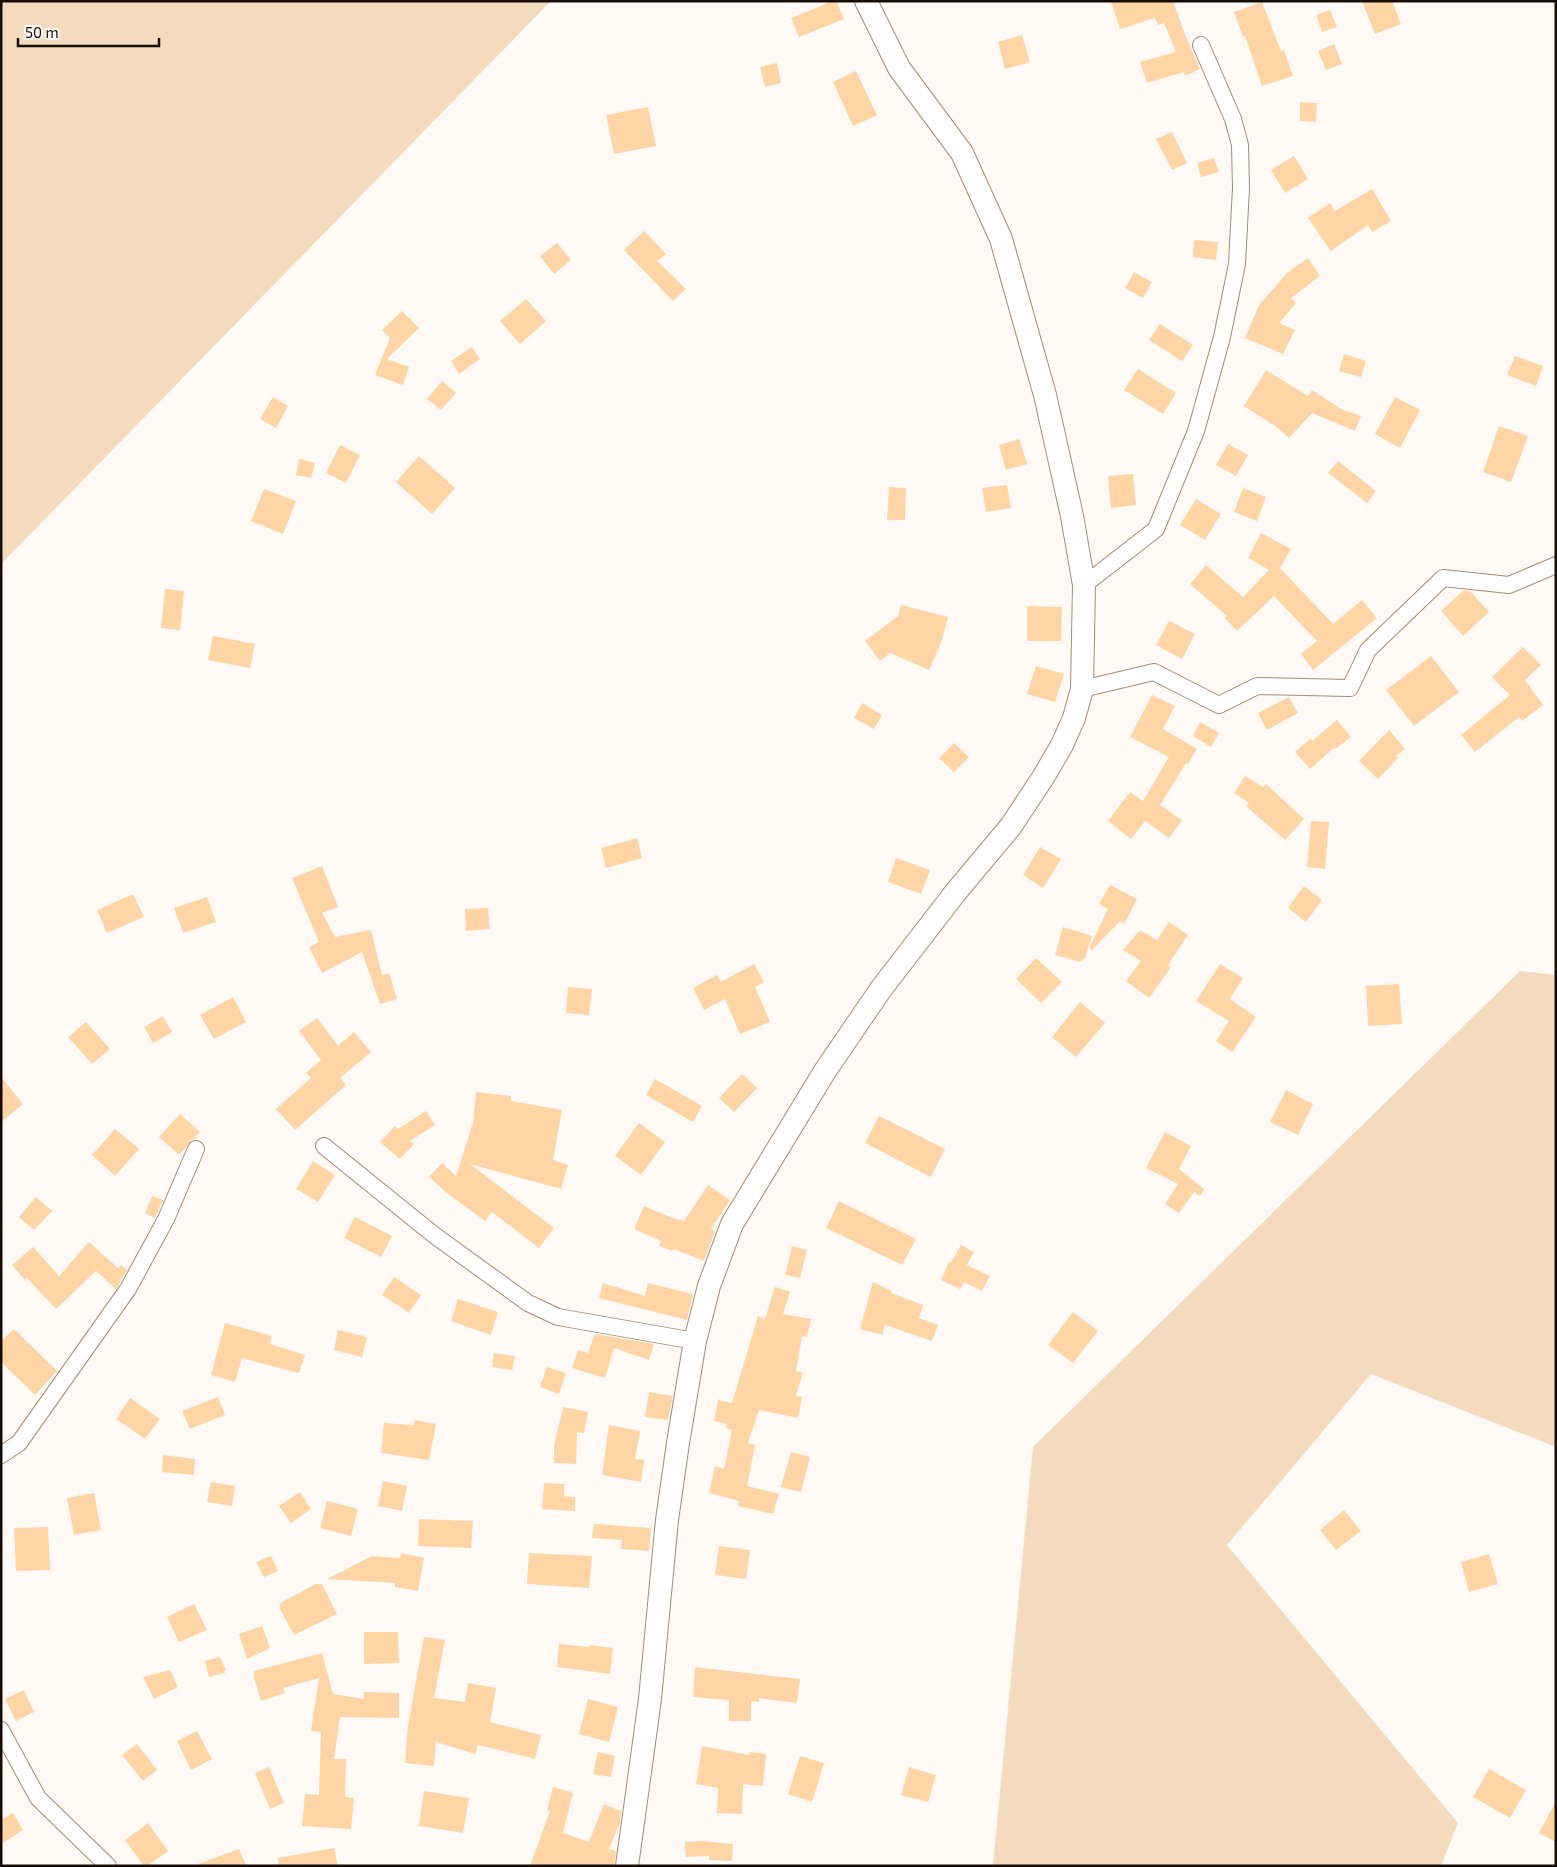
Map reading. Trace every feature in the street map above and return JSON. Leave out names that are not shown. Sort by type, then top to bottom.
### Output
[{"type":"main road","points":[[627,1866],[650,1699],[667,1520],[695,1341],[709,1286],[732,1224],[825,1071],[881,989],[955,892],[1011,826],[1062,745],[1074,718],[1082,689],[1084,585],[1072,516],[1045,395],[1001,239],[962,153],[900,68],[866,1]]},
{"type":"street","points":[[1084,585],[1156,530],[1196,431],[1222,337],[1237,264],[1241,188],[1240,144],[1233,119],[1201,45]]},
{"type":"street","points":[[1082,689],[1154,672],[1219,705],[1257,686],[1350,688],[1368,650],[1442,578],[1509,584],[1556,565]]},
{"type":"street","points":[[324,1146],[434,1235],[528,1303],[558,1317],[695,1341]]},
{"type":"street","points":[[1,1456],[19,1443],[128,1289],[166,1219],[196,1149]]},
{"type":"street","points":[[1,1730],[38,1798],[108,1866]]},
{"type":"shaded area","points":[[1,1],[551,1],[1,564]]},
{"type":"shaded area","points":[[1520,971],[1556,975],[1556,1447],[1371,1374],[1227,1545],[1458,1823],[1441,1866],[993,1866],[1033,1447]]},
{"type":"building","points":[[836,1],[844,19],[799,37],[791,18]]},
{"type":"building","points":[[1111,1],[1173,1],[1200,69],[1185,76],[1184,72],[1147,83],[1140,62],[1176,52],[1164,23],[1158,25],[1155,18],[1120,29]]},
{"type":"building","points":[[1362,1],[1392,1],[1401,24],[1375,34]]},
{"type":"building","points":[[1262,2],[1281,51],[1284,50],[1293,76],[1262,86],[1245,36],[1243,37],[1234,12]]},
{"type":"building","points":[[1330,10],[1337,27],[1322,32],[1316,15]]},
{"type":"building","points":[[1022,35],[1030,62],[1005,69],[998,42]]},
{"type":"building","points":[[1334,44],[1342,64],[1326,70],[1318,51]]},
{"type":"building","points":[[777,63],[781,83],[765,87],[760,67]]},
{"type":"building","points":[[856,71],[877,115],[853,126],[833,82]]},
{"type":"building","points":[[1300,102],[1317,103],[1316,122],[1300,121]]},
{"type":"building","points":[[648,107],[656,146],[614,154],[606,115]]},
{"type":"building","points":[[1172,132],[1187,163],[1172,170],[1156,139]]},
{"type":"building","points":[[1294,156],[1308,179],[1285,193],[1271,170]]},
{"type":"building","points":[[1214,158],[1219,172],[1201,177],[1197,163]]},
{"type":"building","points":[[1372,189],[1391,221],[1372,232],[1368,225],[1331,251],[1308,218],[1330,203],[1335,211]]},
{"type":"building","points":[[644,231],[666,254],[657,261],[686,289],[673,301],[624,250]]},
{"type":"building","points":[[1194,240],[1218,242],[1216,260],[1193,257]]},
{"type":"building","points":[[557,243],[571,260],[554,274],[540,256]]},
{"type":"building","points":[[1308,258],[1320,276],[1291,298],[1296,303],[1279,323],[1295,330],[1283,354],[1245,338],[1259,305],[1288,272]]},
{"type":"building","points":[[1134,272],[1152,282],[1143,298],[1125,288]]},
{"type":"building","points":[[526,299],[546,321],[520,344],[500,321]]},
{"type":"building","points":[[402,311],[419,328],[387,359],[409,367],[403,385],[375,375],[390,338],[382,330]]},
{"type":"building","points":[[1160,324],[1193,345],[1182,361],[1149,340]]},
{"type":"building","points":[[472,347],[480,359],[459,374],[451,361]]},
{"type":"building","points":[[1344,354],[1366,361],[1361,377],[1339,371]]},
{"type":"building","points":[[1515,356],[1543,366],[1536,386],[1507,375]]},
{"type":"building","points":[[1138,369],[1176,393],[1163,414],[1124,390]]},
{"type":"building","points":[[1266,370],[1308,396],[1312,390],[1341,409],[1361,416],[1355,431],[1312,413],[1289,438],[1275,426],[1244,406]]},
{"type":"building","points":[[442,381],[456,393],[441,410],[427,399]]},
{"type":"building","points":[[273,397],[288,406],[276,428],[260,419]]},
{"type":"building","points":[[1395,397],[1420,410],[1400,448],[1375,434]]},
{"type":"building","points":[[1499,426],[1528,436],[1511,482],[1483,472]]},
{"type":"building","points":[[1019,439],[1027,464],[1006,470],[999,445]]},
{"type":"building","points":[[1228,444],[1248,455],[1236,476],[1216,465]]},
{"type":"building","points":[[340,445],[360,455],[346,483],[326,473]]},
{"type":"building","points":[[419,456],[455,488],[432,514],[396,482]]},
{"type":"building","points":[[299,459],[315,463],[311,478],[296,475]]},
{"type":"building","points":[[1338,461],[1376,491],[1367,503],[1328,473]]},
{"type":"building","points":[[1133,474],[1136,505],[1111,508],[1108,476]]},
{"type":"building","points":[[1007,485],[1011,508],[986,512],[982,488]]},
{"type":"building","points":[[889,487],[906,488],[905,520],[887,520]]},
{"type":"building","points":[[1243,488],[1266,497],[1257,521],[1234,512]]},
{"type":"building","points":[[264,489],[296,501],[283,534],[251,521]]},
{"type":"building","points":[[1196,499],[1221,514],[1205,540],[1180,525]]},
{"type":"building","points":[[1261,533],[1291,549],[1280,568],[1333,624],[1362,600],[1377,618],[1313,670],[1301,654],[1317,641],[1274,596],[1237,631],[1225,618],[1227,616],[1190,584],[1206,565],[1243,597],[1269,570],[1248,558]]},
{"type":"building","points":[[165,589],[184,591],[180,630],[161,628]]},
{"type":"building","points":[[1464,590],[1470,591],[1489,612],[1463,636],[1441,611]]},
{"type":"building","points":[[901,605],[948,617],[941,643],[929,670],[890,653],[880,661],[865,641],[898,616]]},
{"type":"building","points":[[1027,606],[1062,607],[1061,641],[1027,641]]},
{"type":"building","points":[[1169,621],[1195,634],[1182,659],[1156,645]]},
{"type":"building","points":[[213,636],[255,644],[250,668],[208,660]]},
{"type":"building","points":[[1523,647],[1541,665],[1525,680],[1543,705],[1522,721],[1519,717],[1475,752],[1461,735],[1510,695],[1492,677]]},
{"type":"building","points":[[1431,656],[1459,692],[1414,726],[1386,690]]},
{"type":"building","points":[[1036,666],[1064,674],[1055,702],[1027,694]]},
{"type":"building","points":[[1152,695],[1175,706],[1163,729],[1197,749],[1160,805],[1182,820],[1169,838],[1145,821],[1131,839],[1108,821],[1130,792],[1143,801],[1169,757],[1130,737]]},
{"type":"building","points":[[1289,697],[1298,713],[1267,730],[1258,713]]},
{"type":"building","points":[[862,703],[882,715],[874,729],[854,718]]},
{"type":"building","points":[[1337,720],[1351,737],[1334,748],[1310,769],[1295,752],[1311,738],[1312,741]]},
{"type":"building","points":[[1200,722],[1219,733],[1211,747],[1193,736]]},
{"type":"building","points":[[1389,730],[1405,749],[1396,756],[1398,758],[1378,779],[1359,761]]},
{"type":"building","points":[[954,743],[969,757],[954,772],[939,758]]},
{"type":"building","points":[[1245,776],[1263,787],[1266,784],[1304,819],[1285,840],[1246,806],[1249,803],[1234,793]]},
{"type":"building","points":[[1311,821],[1329,822],[1325,869],[1307,867]]},
{"type":"building","points":[[637,838],[642,858],[606,868],[601,848]]},
{"type":"building","points":[[1040,847],[1061,859],[1043,888],[1023,875]]},
{"type":"building","points":[[896,858],[930,870],[921,894],[888,882]]},
{"type":"building","points":[[322,866],[338,907],[322,913],[335,937],[371,930],[382,975],[389,973],[397,999],[380,1004],[362,952],[322,973],[309,947],[319,942],[292,878]]},
{"type":"building","points":[[1110,885],[1137,899],[1124,924],[1120,921],[1092,950],[1089,948],[1108,909],[1099,904]]},
{"type":"building","points":[[1304,886],[1322,900],[1306,922],[1288,908]]},
{"type":"building","points":[[133,894],[144,917],[107,933],[97,910]]},
{"type":"building","points":[[207,897],[216,922],[183,933],[174,908]]},
{"type":"building","points":[[488,908],[490,929],[466,931],[465,909]]},
{"type":"building","points":[[1169,922],[1188,935],[1168,965],[1171,967],[1149,998],[1126,981],[1141,961],[1123,950],[1140,930],[1157,940]]},
{"type":"building","points":[[1063,927],[1092,936],[1085,958],[1080,962],[1055,955]]},
{"type":"building","points":[[1036,958],[1062,982],[1041,1003],[1016,979]]},
{"type":"building","points":[[754,964],[764,982],[755,987],[770,1022],[740,1034],[725,999],[704,1010],[693,988],[717,975],[721,982]]},
{"type":"building","points":[[1220,964],[1243,978],[1230,999],[1256,1017],[1232,1052],[1216,1041],[1229,1021],[1196,1001]]},
{"type":"building","points":[[1399,984],[1402,1024],[1368,1026],[1366,986]]},
{"type":"building","points":[[568,987],[592,989],[589,1015],[566,1013]]},
{"type":"building","points":[[233,997],[246,1022],[214,1039],[200,1015]]},
{"type":"building","points":[[1080,1002],[1105,1023],[1076,1057],[1052,1037]]},
{"type":"building","points":[[163,1016],[172,1032],[153,1043],[144,1027]]},
{"type":"building","points":[[317,1018],[338,1046],[354,1032],[371,1052],[340,1078],[346,1085],[295,1130],[276,1109],[311,1078],[306,1073],[321,1060],[299,1031]]},
{"type":"building","points":[[86,1022],[110,1049],[92,1064],[68,1037]]},
{"type":"building","points":[[742,1074],[757,1088],[734,1112],[719,1098]]},
{"type":"building","points":[[1,1077],[23,1104],[1,1122]]},
{"type":"building","points":[[655,1079],[702,1106],[693,1122],[646,1095]]},
{"type":"building","points":[[1286,1090],[1313,1104],[1298,1135],[1270,1122]]},
{"type":"building","points":[[476,1092],[511,1096],[511,1101],[562,1110],[553,1160],[568,1165],[561,1189],[470,1164],[554,1228],[539,1248],[492,1212],[485,1221],[448,1194],[429,1177],[442,1163],[456,1176],[473,1123]]},
{"type":"building","points":[[426,1111],[435,1125],[410,1141],[414,1144],[400,1159],[380,1142],[395,1126],[398,1129]]},
{"type":"building","points":[[180,1114],[200,1132],[179,1155],[159,1137]]},
{"type":"building","points":[[879,1116],[945,1149],[931,1177],[865,1143]]},
{"type":"building","points":[[639,1123],[665,1142],[641,1175],[615,1156]]},
{"type":"building","points":[[115,1129],[139,1149],[115,1176],[92,1155]]},
{"type":"building","points":[[1165,1132],[1191,1146],[1179,1169],[1204,1189],[1200,1196],[1194,1192],[1179,1213],[1165,1204],[1178,1184],[1146,1168]]},
{"type":"building","points":[[313,1161],[335,1175],[318,1202],[296,1189]]},
{"type":"building","points":[[708,1185],[730,1200],[711,1229],[715,1231],[704,1261],[674,1249],[673,1251],[659,1246],[661,1241],[634,1229],[644,1206],[684,1221]]},
{"type":"building","points":[[152,1196],[163,1200],[155,1218],[145,1213]]},
{"type":"building","points":[[36,1197],[52,1211],[34,1230],[19,1217]]},
{"type":"building","points":[[839,1201],[916,1239],[902,1265],[826,1228]]},
{"type":"building","points":[[355,1217],[392,1236],[381,1257],[344,1238]]},
{"type":"building","points":[[89,1242],[118,1268],[121,1265],[127,1270],[116,1289],[96,1271],[56,1309],[12,1265],[33,1247],[59,1276]]},
{"type":"building","points":[[961,1245],[974,1252],[967,1265],[990,1276],[982,1291],[964,1282],[960,1289],[941,1280],[949,1262],[951,1263]]},
{"type":"building","points":[[792,1246],[807,1250],[800,1278],[785,1275]]},
{"type":"building","points":[[394,1277],[421,1295],[409,1313],[382,1295]]},
{"type":"building","points":[[873,1282],[892,1291],[891,1293],[923,1305],[919,1318],[938,1325],[932,1341],[885,1325],[882,1335],[860,1329]]},
{"type":"building","points":[[603,1283],[645,1296],[648,1283],[693,1294],[687,1320],[599,1298]]},
{"type":"building","points":[[775,1287],[790,1292],[783,1314],[811,1319],[807,1337],[802,1336],[796,1371],[803,1373],[796,1396],[802,1397],[798,1418],[759,1410],[748,1443],[755,1445],[747,1486],[779,1494],[773,1514],[738,1506],[739,1501],[709,1493],[715,1466],[724,1469],[732,1430],[726,1428],[727,1424],[714,1421],[718,1400],[732,1403],[758,1316],[765,1319]]},
{"type":"building","points":[[458,1299],[498,1312],[491,1335],[451,1321]]},
{"type":"building","points":[[1073,1312],[1098,1331],[1073,1363],[1048,1345]]},
{"type":"building","points":[[225,1323],[272,1336],[270,1344],[305,1355],[299,1373],[242,1358],[235,1382],[211,1375]]},
{"type":"building","points":[[14,1329],[57,1371],[35,1395],[1,1362],[1,1341]]},
{"type":"building","points":[[338,1330],[367,1337],[362,1357],[334,1350]]},
{"type":"building","points":[[595,1334],[654,1344],[649,1360],[614,1348],[605,1378],[572,1368],[578,1350],[588,1353]]},
{"type":"building","points":[[494,1353],[515,1356],[512,1370],[492,1367]]},
{"type":"building","points":[[547,1367],[566,1373],[559,1394],[540,1387]]},
{"type":"building","points":[[649,1392],[673,1396],[668,1420],[645,1417]]},
{"type":"building","points":[[218,1397],[225,1415],[190,1429],[182,1411]]},
{"type":"building","points":[[130,1398],[160,1419],[145,1439],[116,1419]]},
{"type":"building","points":[[563,1407],[588,1412],[584,1433],[577,1432],[576,1464],[554,1463],[554,1446]]},
{"type":"building","points":[[415,1420],[436,1424],[429,1460],[381,1453],[384,1423],[414,1425]]},
{"type":"building","points":[[609,1425],[640,1431],[635,1459],[644,1460],[641,1482],[602,1475]]},
{"type":"building","points":[[791,1452],[810,1457],[801,1492],[781,1487]]},
{"type":"building","points":[[163,1455],[195,1459],[194,1475],[162,1472]]},
{"type":"building","points":[[383,1481],[407,1486],[402,1511],[378,1506]]},
{"type":"building","points":[[211,1482],[235,1486],[232,1506],[207,1502]]},
{"type":"building","points":[[544,1483],[564,1484],[564,1496],[575,1497],[575,1511],[542,1509]]},
{"type":"building","points":[[300,1492],[311,1509],[291,1523],[279,1506]]},
{"type":"building","points":[[94,1493],[101,1530],[74,1535],[67,1498]]},
{"type":"building","points":[[327,1501],[358,1509],[351,1536],[320,1528]]},
{"type":"building","points":[[1344,1510],[1361,1531],[1336,1550],[1320,1530]]},
{"type":"building","points":[[419,1519],[473,1521],[471,1548],[418,1546]]},
{"type":"building","points":[[594,1524],[651,1528],[649,1551],[621,1549],[622,1540],[592,1538]]},
{"type":"building","points":[[48,1527],[50,1570],[16,1571],[14,1528]]},
{"type":"building","points":[[719,1546],[750,1550],[746,1579],[715,1575]]},
{"type":"building","points":[[401,1553],[424,1558],[418,1591],[395,1587],[395,1583],[327,1579],[372,1556],[400,1558]]},
{"type":"building","points":[[529,1553],[592,1556],[589,1588],[527,1584]]},
{"type":"building","points":[[1489,1554],[1498,1584],[1469,1592],[1461,1562]]},
{"type":"building","points":[[271,1556],[278,1571],[264,1577],[256,1562]]},
{"type":"building","points":[[316,1584],[322,1584],[337,1614],[294,1635],[280,1609],[280,1603]]},
{"type":"building","points":[[194,1604],[207,1630],[179,1642],[167,1617]]},
{"type":"building","points":[[262,1626],[270,1648],[247,1659],[239,1634]]},
{"type":"building","points":[[364,1632],[398,1632],[399,1663],[364,1664]]},
{"type":"building","points":[[424,1637],[445,1640],[434,1698],[465,1702],[468,1683],[496,1688],[490,1722],[541,1735],[535,1759],[478,1745],[475,1754],[436,1742],[434,1766],[405,1763],[408,1726]]},
{"type":"building","points":[[559,1644],[613,1648],[610,1674],[557,1667]]},
{"type":"building","points":[[322,1653],[333,1694],[364,1699],[364,1692],[399,1693],[399,1718],[340,1717],[334,1759],[346,1759],[345,1797],[354,1798],[351,1829],[302,1826],[305,1794],[319,1795],[321,1732],[311,1731],[319,1678],[283,1688],[285,1693],[261,1701],[254,1678],[254,1671]]},
{"type":"building","points":[[220,1657],[226,1670],[224,1671],[225,1673],[209,1677],[205,1661]]},
{"type":"building","points":[[695,1667],[800,1679],[797,1703],[759,1698],[759,1702],[751,1701],[751,1721],[729,1721],[729,1700],[693,1697]]},
{"type":"building","points":[[170,1670],[178,1687],[154,1699],[143,1677]]},
{"type":"building","points":[[24,1690],[34,1712],[16,1721],[5,1699]]},
{"type":"building","points":[[588,1699],[618,1707],[609,1742],[579,1734]]},
{"type":"building","points":[[197,1731],[212,1759],[191,1770],[177,1741]]},
{"type":"building","points":[[137,1744],[157,1770],[143,1781],[122,1755]]},
{"type":"building","points":[[702,1746],[749,1755],[750,1752],[766,1754],[763,1786],[743,1784],[742,1814],[717,1813],[718,1788],[696,1784]]},
{"type":"building","points":[[598,1752],[615,1756],[611,1777],[593,1774]]},
{"type":"building","points":[[800,1756],[824,1763],[812,1802],[788,1794]]},
{"type":"building","points":[[269,1767],[284,1803],[270,1809],[255,1773]]},
{"type":"building","points":[[909,1767],[936,1775],[928,1802],[901,1795]]},
{"type":"building","points":[[1489,1769],[1526,1790],[1510,1818],[1473,1797]]},
{"type":"building","points":[[553,1787],[573,1793],[563,1833],[589,1842],[604,1804],[621,1811],[620,1823],[609,1849],[616,1851],[614,1866],[530,1866],[550,1811],[547,1810]]},
{"type":"building","points":[[424,1791],[469,1798],[463,1833],[419,1826]]},
{"type":"building","points":[[1556,1801],[1556,1842],[1539,1833]]},
{"type":"building","points":[[13,1813],[23,1830],[1,1844],[1,1820]]},
{"type":"building","points":[[148,1823],[168,1851],[147,1866],[144,1866],[125,1840]]},
{"type":"building","points":[[703,1841],[733,1844],[732,1861],[709,1860],[709,1856],[686,1857],[685,1842]]},
{"type":"building","points":[[334,1848],[338,1866],[279,1866],[278,1858]]},
{"type":"building","points":[[239,1849],[246,1866],[198,1866],[198,1864]]}]
